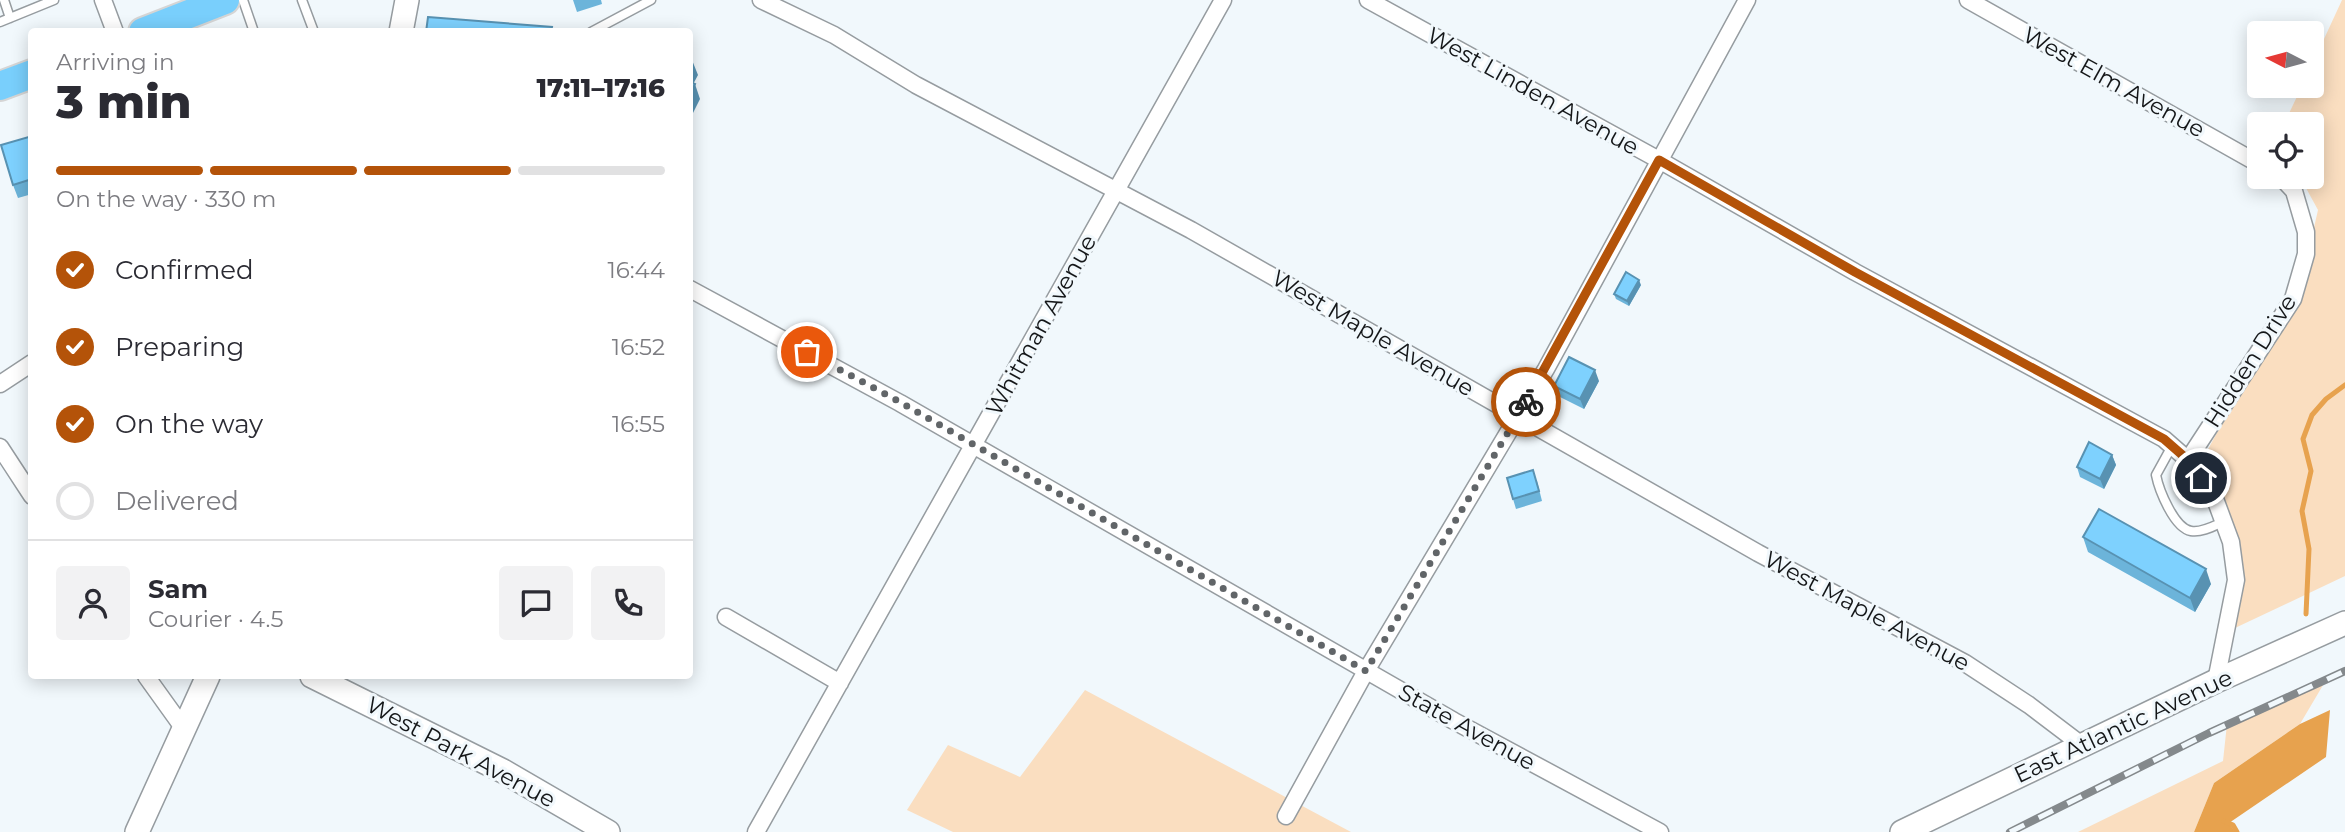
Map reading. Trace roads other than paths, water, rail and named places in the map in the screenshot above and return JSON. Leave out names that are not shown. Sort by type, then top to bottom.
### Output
[{"type":"highway","points":[[152,28],[225,0]]},
{"type":"highway","points":[[0,86],[28,76]]},
{"type":"street","points":[[103,0],[114,28]]},
{"type":"street","points":[[402,28],[407,0]]},
{"type":"street","name":"West Maple Avenue","points":[[761,0],[834,35],[916,85],[1203,237],[1758,553],[1965,663],[2029,705],[2083,746]]},
{"type":"street","name":"Whitman Avenue","points":[[757,832],[1223,0]]},
{"type":"street","name":"West Linden Avenue","points":[[1368,0],[1659,160],[1855,272],[2164,439],[2188,460],[2214,496],[2231,542],[2236,580],[2216,681]]},
{"type":"street","points":[[1286,816],[1366,671],[1519,415],[1747,0]]},
{"type":"street","name":"West Elm Avenue","points":[[1968,0],[2247,157]]},
{"type":"street","name":"Hidden Drive","points":[[2188,460],[2293,299],[2306,254],[2303,217],[2292,189]]},
{"type":"street","name":"State Avenue","points":[[693,291],[900,402],[1454,721],[1660,832]]},
{"type":"street","points":[[0,384],[28,366]]},
{"type":"street","points":[[0,447],[28,490]]},
{"type":"street","points":[[726,617],[840,683]]},
{"type":"street","name":"East Atlantic Avenue","points":[[1902,832],[2216,681],[2345,623]]},
{"type":"street","points":[[148,679],[184,729]]},
{"type":"street","points":[[136,832],[207,679]]},
{"type":"street","name":"West Park Avenue","points":[[318,679],[503,771],[608,832]]},
{"type":"lane","points":[[4,0],[10,18]]},
{"type":"lane","points":[[0,22],[54,0]]},
{"type":"lane","points":[[243,0],[253,28]]},
{"type":"lane","points":[[302,0],[312,28]]},
{"type":"lane","points":[[599,28],[652,0]]},
{"type":"lane","points":[[2172,446],[2156,475],[2164,501],[2180,525],[2190,531],[2204,530],[2223,522]]},
{"type":"waterway","points":[[2306,614],[2309,549],[2302,511],[2311,471],[2303,439],[2312,415],[2326,399],[2345,385]]},
{"type":"waterway","points":[[2224,821],[2233,825],[2237,832]]},
{"type":"railway","points":[[2010,832],[2209,733],[2345,671]]}]
